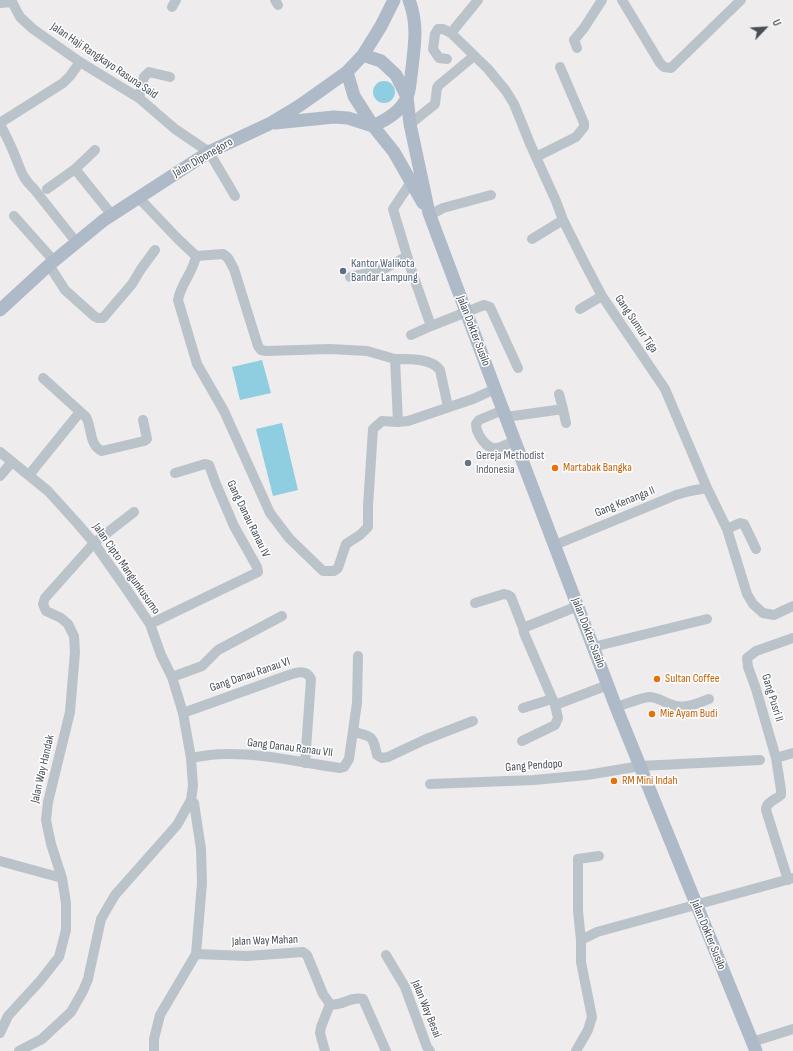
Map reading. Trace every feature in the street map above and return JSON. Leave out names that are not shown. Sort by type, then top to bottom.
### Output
[{"type":"main road","name":"Jalan Diponegoro","points":[[0,310],[52,263],[112,215],[138,197],[209,152],[269,124],[299,106],[347,72],[363,55],[381,26],[394,0]]},
{"type":"main road","points":[[269,124],[334,117],[348,118],[373,126],[397,112],[407,97],[416,32],[414,13],[409,0]]},
{"type":"main road","name":"Jalan Dokter Susilo","points":[[363,55],[381,61],[396,75],[407,97],[410,124],[429,214],[616,707],[754,1046]]},
{"type":"main road","name":"Jalan Dokter Susilo","points":[[347,72],[354,96],[373,126],[394,152],[429,214]]},
{"type":"street","points":[[446,58],[439,58],[433,50],[435,34],[438,30],[443,29],[451,33],[478,0]]},
{"type":"street","points":[[577,48],[574,40],[584,28],[602,0]]},
{"type":"street","points":[[622,0],[660,64],[671,68],[741,0]]},
{"type":"street","points":[[0,3],[11,1]]},
{"type":"street","name":"Jalan Haji Rangkayo Rasuna Said","points":[[11,1],[20,17],[33,29],[80,62],[139,98],[175,129],[209,152]]},
{"type":"street","name":"Gang Sumur Tiga","points":[[451,33],[488,69],[506,91],[514,104],[563,220],[602,296],[665,390],[707,488],[727,529],[747,594],[753,604],[763,613],[774,615],[793,606]]},
{"type":"street","points":[[410,124],[435,104],[437,88],[442,82],[474,56]]},
{"type":"street","points":[[77,243],[34,189],[26,182],[20,172],[16,157],[0,124],[63,83],[80,62]]},
{"type":"street","points":[[536,157],[576,137],[584,128],[584,122],[560,67]]},
{"type":"street","points":[[139,98],[144,77],[149,72],[170,77]]},
{"type":"street","points":[[47,189],[75,169],[95,150]]},
{"type":"street","points":[[209,152],[235,196]]},
{"type":"street","points":[[75,169],[112,215]]},
{"type":"street","points":[[410,182],[393,210],[431,326]]},
{"type":"street","points":[[429,214],[443,208],[491,195]]},
{"type":"street","points":[[138,197],[196,256],[223,254],[228,258],[234,269],[258,346],[261,350],[330,349],[367,351],[396,359],[419,360],[433,364],[440,370],[448,407]]},
{"type":"street","points":[[14,216],[52,263],[65,290],[98,318],[103,318],[132,284],[155,250]]},
{"type":"street","points":[[532,239],[563,220]]},
{"type":"street","points":[[196,256],[194,266],[180,291],[178,300],[197,364],[224,411],[270,513],[289,538],[323,571],[334,571],[338,568],[346,544],[360,535],[368,527],[373,429],[382,421],[408,421],[473,399],[495,389]]},
{"type":"street","points":[[350,277],[386,268],[407,256]]},
{"type":"street","points":[[580,309],[602,296]]},
{"type":"street","points":[[411,334],[484,305],[490,307],[518,368]]},
{"type":"street","points":[[396,359],[398,422]]},
{"type":"street","points":[[43,378],[86,417],[90,423],[94,446],[97,449],[102,451],[147,439],[143,420]]},
{"type":"street","points":[[559,394],[566,423]]},
{"type":"street","points":[[515,441],[496,448],[491,447],[482,439],[476,429],[476,424],[479,420],[504,414],[563,409]]},
{"type":"street","points":[[29,475],[80,412]]},
{"type":"street","name":"Jalan Cipto Mangunkusumo","points":[[0,452],[48,491],[94,543],[150,624],[161,654],[172,677],[183,713],[191,758],[193,786],[191,800],[177,825],[115,895],[101,919],[88,979],[71,1012],[42,1039],[19,1051]]},
{"type":"street","points":[[0,476],[12,462]]},
{"type":"street","name":"Gang Danau Ranau IV","points":[[150,624],[258,572],[257,567],[234,526],[209,465],[205,464],[175,473]]},
{"type":"street","name":"Gang Kenanga II","points":[[555,546],[676,495],[707,488]]},
{"type":"street","points":[[94,543],[134,512]]},
{"type":"street","points":[[727,529],[740,523],[744,524],[756,549]]},
{"type":"street","name":"Jalan Way Handak","points":[[0,1033],[8,1016],[40,981],[59,957],[66,930],[66,903],[62,878],[51,844],[46,820],[48,802],[70,712],[74,636],[68,624],[61,618],[46,611],[43,604],[45,598],[94,543]]},
{"type":"street","points":[[475,603],[504,594],[511,598],[553,702],[558,718],[555,725],[522,741]]},
{"type":"street","points":[[523,628],[578,606]]},
{"type":"street","points":[[172,677],[202,666],[218,650],[282,616]]},
{"type":"street","points":[[593,647],[707,619]]},
{"type":"street","name":"Gang Pusri II","points":[[581,940],[597,932],[696,905],[730,894],[790,879],[766,810],[769,803],[781,795],[781,790],[776,758],[748,667],[747,658],[756,651],[793,638]]},
{"type":"street","name":"Gang Danau Ranau VII","points":[[191,758],[224,754],[264,756],[340,768],[344,767],[349,759],[357,703],[358,656]]},
{"type":"street","name":"Gang Danau Ranau VI","points":[[183,713],[286,676],[305,672],[311,679],[305,763]]},
{"type":"street","points":[[523,708],[553,702],[608,685]]},
{"type":"street","points":[[616,707],[650,697],[660,699],[677,707],[694,705],[709,698]]},
{"type":"street","points":[[353,732],[368,735],[374,741],[378,755],[382,758],[388,757],[424,740],[473,721]]},
{"type":"street","points":[[776,758],[793,753]]},
{"type":"street","name":"Gang Pendopo","points":[[430,784],[534,780],[587,775],[640,766],[760,760]]},
{"type":"street","points":[[154,1051],[154,1039],[160,1015],[196,954],[202,883],[201,849],[194,803],[191,800]]},
{"type":"street","points":[[576,1051],[588,1030],[592,1017],[581,962],[581,940],[578,911],[578,859],[581,857],[599,856]]},
{"type":"street","points":[[0,861],[62,878]]},
{"type":"street","name":"Jalan Way Mahan","points":[[196,954],[247,956],[303,952],[307,955],[323,994],[330,1004]]},
{"type":"street","name":"Jalan Way Besai","points":[[386,955],[405,987],[427,1047],[430,1051]]},
{"type":"street","points":[[324,1051],[320,1033],[330,1004],[336,1005],[356,997],[363,998],[386,1051]]},
{"type":"street","points":[[754,1046],[793,1029]]},
{"type":"water","points":[[384,81],[392,84],[395,92],[392,100],[384,103],[376,100],[373,92],[376,84]]},
{"type":"water","points":[[262,360],[271,393],[240,400],[232,367]]},
{"type":"water","points":[[282,423],[298,490],[273,496],[256,429]]},
{"type":"place","name":"Kantor Walikota Bandar Lampung","points":[[343,271]]},
{"type":"place","name":"Gereja Methodist Indonesia","points":[[468,463]]},
{"type":"place","name":"Martabak Bangka","points":[[555,468]]},
{"type":"place","name":"Sultan Coffee","points":[[657,679]]},
{"type":"place","name":"Mie Ayam Budi","points":[[652,714]]},
{"type":"place","name":"RM Mini Indah","points":[[614,781]]}]
